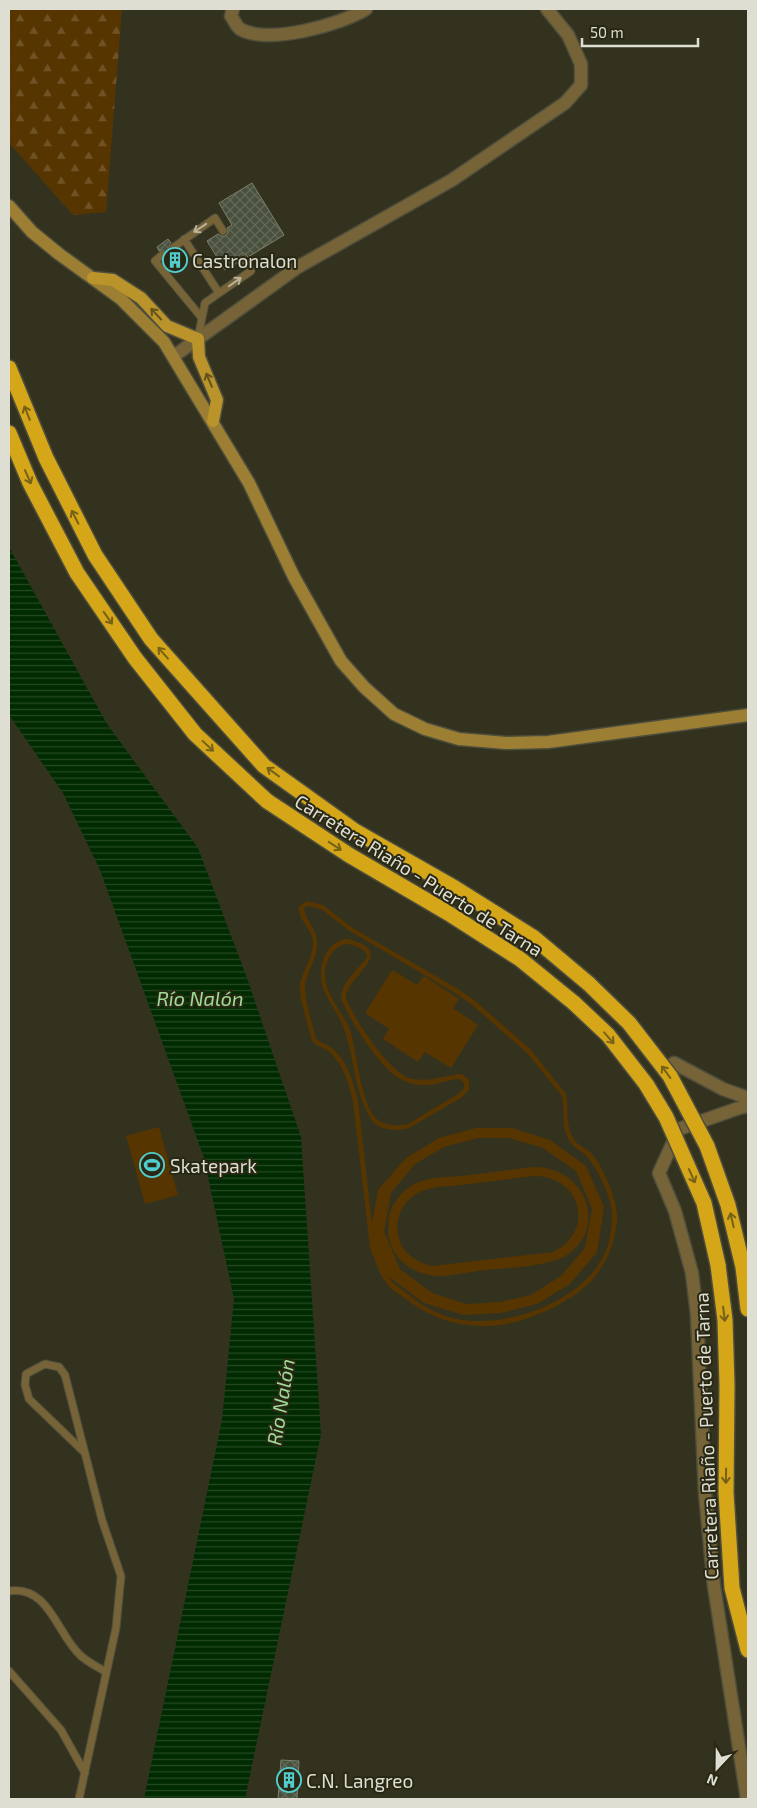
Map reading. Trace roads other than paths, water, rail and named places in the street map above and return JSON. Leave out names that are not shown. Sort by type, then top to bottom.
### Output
[{"type":"highway","name":"Carretera Riaño - Puerto de Tarna","points":[[9,368],[46,458],[95,555],[151,639],[264,766],[355,831],[455,888],[533,937],[589,984],[629,1023],[670,1076],[707,1146],[728,1205],[743,1267],[748,1309]]},
{"type":"highway","name":"Carretera Riaño - Puerto de Tarna","points":[[9,433],[30,483],[77,573],[135,658],[195,734],[267,801],[349,855],[520,959],[608,1035],[646,1084],[666,1117],[704,1203],[718,1266],[725,1320],[727,1386],[726,1493],[732,1588],[748,1650]]},
{"type":"main road","points":[[9,206],[32,232],[58,254],[121,299],[164,342],[249,483],[294,577],[341,661],[364,687],[394,714],[425,729],[459,739],[506,743],[548,742],[748,715]]},
{"type":"main road","points":[[93,278],[113,280],[141,298],[167,326],[198,339],[199,356],[217,400],[213,421]]},
{"type":"street","points":[[233,9],[231,16],[238,28],[252,34],[271,34],[300,32],[343,21],[366,9]]},
{"type":"street","points":[[174,356],[298,267],[452,180],[565,103],[581,85],[581,64],[568,35],[547,9]]},
{"type":"street","points":[[674,1063],[722,1089],[748,1098]]},
{"type":"street","points":[[747,1799],[714,1586],[705,1493],[697,1314],[692,1273],[676,1211],[659,1173],[678,1129],[748,1106]]},
{"type":"lane","points":[[174,247],[215,218],[223,230]]},
{"type":"lane","points":[[184,240],[219,293]]},
{"type":"lane","points":[[162,255],[155,261],[201,317]]},
{"type":"lane","points":[[198,339],[205,302],[251,271],[243,259]]},
{"type":"lane","points":[[79,1799],[116,1628],[121,1576],[102,1520],[65,1376],[59,1367],[45,1364],[26,1374],[25,1385],[30,1398],[84,1452]]},
{"type":"lane","points":[[9,1591],[19,1590],[42,1600],[79,1654],[106,1672]]},
{"type":"lane","points":[[9,1671],[61,1730],[85,1773]]},
{"type":"water","name":"Río Nalón","points":[[9,547],[107,724],[198,848],[247,978],[301,1137],[321,1434],[245,1799],[144,1799],[222,1420],[234,1299],[204,1158],[100,870],[63,793],[9,715]]},
{"type":"place","name":"Castronalon","points":[[175,260]]},
{"type":"place","name":"Skatepark","points":[[152,1165]]},
{"type":"place","name":"C.N. Langreo","points":[[289,1780]]}]
